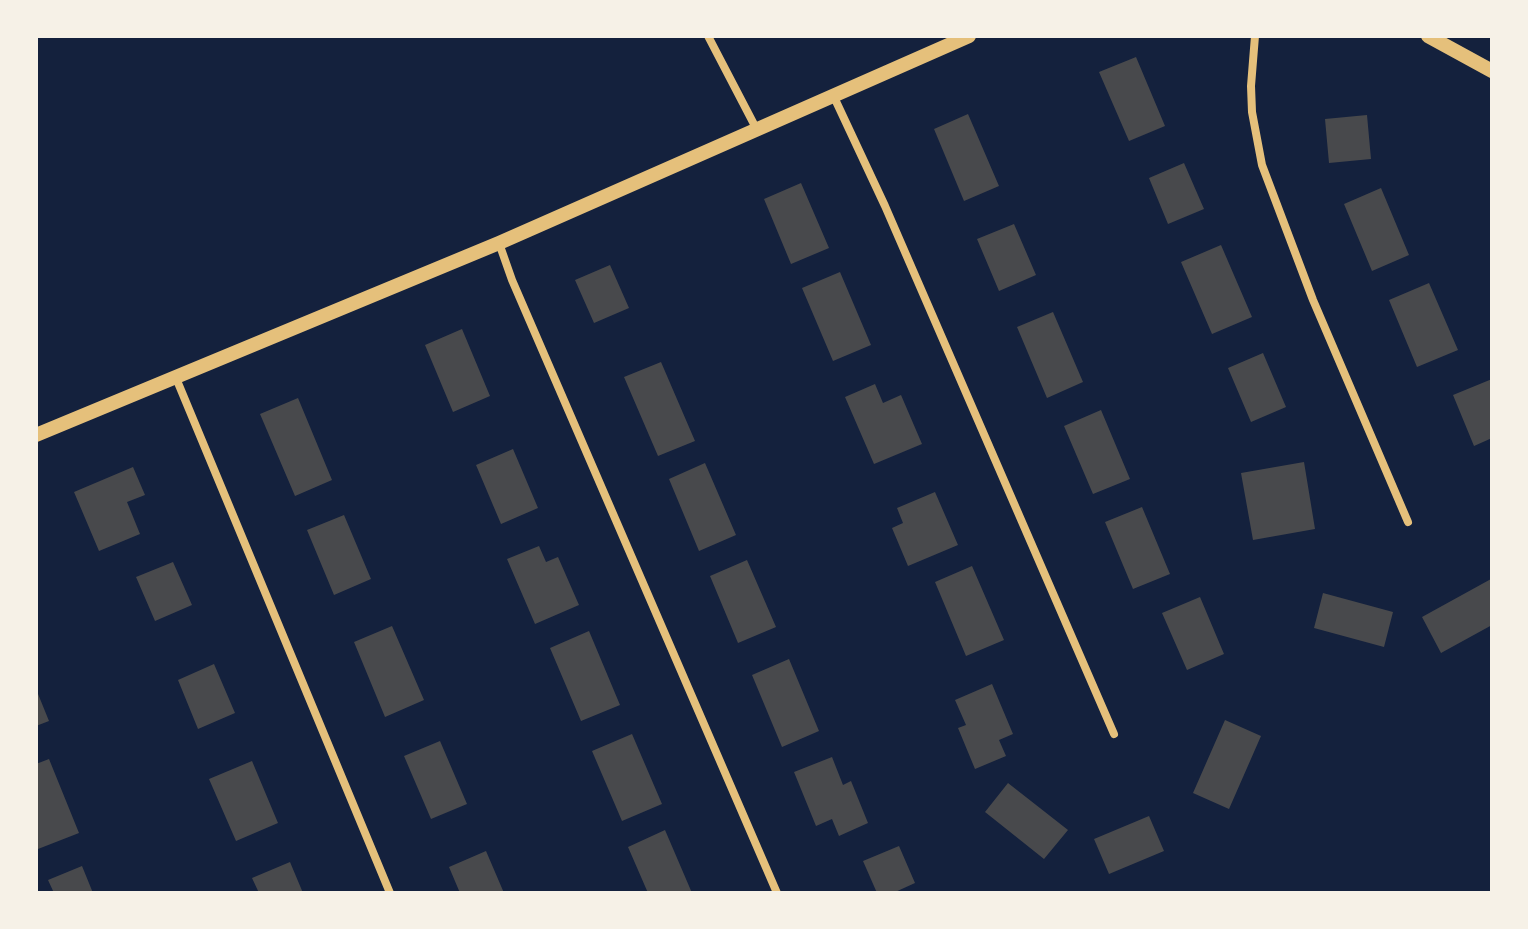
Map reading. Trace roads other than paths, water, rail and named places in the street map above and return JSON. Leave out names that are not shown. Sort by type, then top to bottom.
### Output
[{"type":"street","points":[[708,36],[757,130]]},
{"type":"street","points":[[36,435],[499,243],[969,36]]},
{"type":"street","points":[[1255,36],[1251,86],[1262,165],[1313,300],[1408,522]]},
{"type":"street","points":[[1428,36],[1492,71]]},
{"type":"street","points":[[834,97],[885,206],[1114,734]]},
{"type":"street","points":[[499,243],[512,280],[777,893]]},
{"type":"street","points":[[176,378],[390,893]]}]
